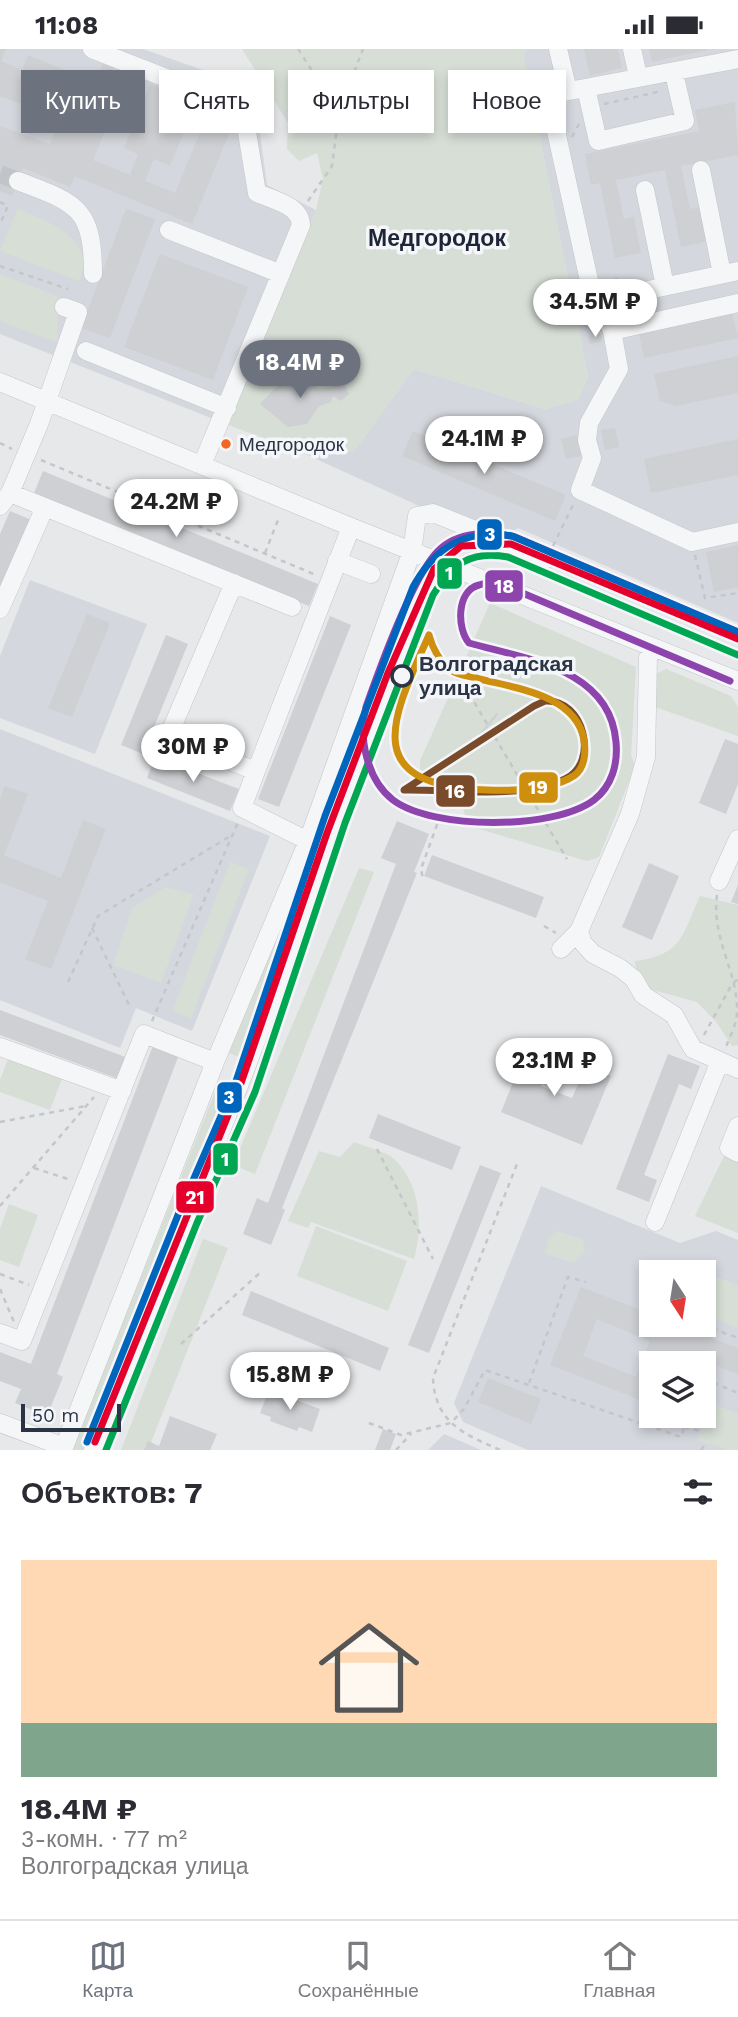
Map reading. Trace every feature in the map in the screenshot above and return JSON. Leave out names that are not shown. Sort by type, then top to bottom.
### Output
[{"type":"street","points":[[92,49],[243,108],[257,193],[295,210],[300,217],[301,225],[202,465]]},
{"type":"street","points":[[558,49],[577,90],[590,107],[598,141],[685,121],[674,73]]},
{"type":"street","points":[[632,49],[638,76]]},
{"type":"street","points":[[701,170],[730,273],[606,299],[592,294],[548,95],[738,59]]},
{"type":"street","points":[[18,181],[60,197],[81,212],[93,241],[93,274]]},
{"type":"street","points":[[645,190],[665,286]]},
{"type":"street","points":[[169,230],[281,274]]},
{"type":"street","points":[[606,299],[604,311],[612,331],[619,369],[589,423],[591,468],[580,490],[692,542],[738,532]]},
{"type":"street","points":[[612,331],[738,303]]},
{"type":"street","points":[[64,307],[78,312],[47,401],[5,500],[45,507],[292,607]]},
{"type":"street","points":[[86,351],[227,408]]},
{"type":"street","points":[[0,382],[351,527],[738,681]]},
{"type":"street","points":[[0,609],[45,507]]},
{"type":"street","points":[[0,1423],[63,1449],[215,1062],[308,841],[412,551],[417,516],[433,513],[547,559]]},
{"type":"street","points":[[308,841],[242,808],[351,527]]},
{"type":"street","points":[[337,561],[371,574]]},
{"type":"street","points":[[93,1450],[239,1086],[425,592],[440,561]]},
{"type":"street","points":[[234,583],[168,737],[256,771]]},
{"type":"street","points":[[561,949],[579,931],[630,814],[646,757],[648,659],[653,647]]},
{"type":"street","points":[[719,881],[738,839]]},
{"type":"street","points":[[579,931],[583,943],[593,954],[634,979],[643,995],[674,1015],[685,1039],[696,1050],[738,1069]]},
{"type":"street","points":[[0,1333],[22,1341],[144,1034],[215,1062]]},
{"type":"street","points":[[0,1047],[122,1091]]},
{"type":"street","points":[[655,1222],[720,1061]]},
{"type":"street","points":[[738,1126],[729,1148],[738,1153]]},
{"type":"path","points":[[298,49],[312,70]]},
{"type":"path","points":[[355,70],[363,49]]},
{"type":"path","points":[[561,155],[590,107]]},
{"type":"path","points":[[300,217],[332,166],[336,133]]},
{"type":"path","points":[[0,202],[8,206],[0,224]]},
{"type":"path","points":[[0,265],[68,289]]},
{"type":"path","points":[[0,443],[319,576]]},
{"type":"path","points":[[179,516],[196,485]]},
{"type":"path","points":[[547,559],[580,490]]},
{"type":"path","points":[[265,553],[278,520]]},
{"type":"path","points":[[692,542],[705,599],[738,593]]},
{"type":"path","points":[[453,668],[567,859]]},
{"type":"path","points":[[144,1034],[242,808]]},
{"type":"path","points":[[403,808],[438,822],[421,869],[422,879]]},
{"type":"path","points":[[68,982],[98,916],[232,835]]},
{"type":"path","points":[[719,881],[715,910],[719,938],[738,1014],[720,1061]]},
{"type":"path","points":[[92,929],[129,1005]]},
{"type":"path","points":[[696,1050],[732,984],[738,979]]},
{"type":"path","points":[[0,1206],[102,1084]]},
{"type":"path","points":[[0,1122],[86,1106]]},
{"type":"path","points":[[377,1149],[433,1259]]},
{"type":"path","points":[[500,1450],[458,1431],[434,1394],[433,1378],[517,1164]]},
{"type":"path","points":[[34,1168],[84,1185]]},
{"type":"path","points":[[181,1344],[262,1271]]},
{"type":"path","points":[[0,1274],[42,1291]]},
{"type":"path","points":[[529,1383],[568,1277],[586,1282]]},
{"type":"path","points":[[0,1289],[22,1341]]},
{"type":"path","points":[[716,1330],[738,1338]]},
{"type":"path","points":[[369,1423],[401,1435],[451,1423],[464,1409],[485,1370],[639,1422]]},
{"type":"path","points":[[716,1384],[738,1393]]},
{"type":"path","points":[[656,1428],[681,1437],[684,1428]]},
{"type":"path","points":[[688,1428],[700,1431]]},
{"type":"path","points":[[396,1450],[413,1432]]},
{"type":"path","points":[[701,1450],[706,1443]]},
{"type":"shaded area","points":[[0,49],[143,49],[203,70],[159,70],[159,133],[260,133],[267,185],[316,210],[226,424],[0,334]]},
{"type":"shaded area","points":[[242,49],[527,49],[523,55],[526,70],[448,70],[448,133],[539,133],[588,377],[578,400],[545,409],[414,369],[353,452],[303,453],[226,424],[316,210],[323,179],[317,153],[299,161],[287,149],[288,123],[274,100],[274,70],[255,70]]},
{"type":"shaded area","points":[[527,49],[738,49],[738,623],[518,528],[496,541],[303,453],[353,452],[414,369],[545,409],[578,400],[588,377],[539,133],[566,133],[566,70],[526,70],[523,55]]},
{"type":"shaded area","points":[[18,208],[56,226],[76,243],[82,254],[83,266],[79,281],[0,251]]},
{"type":"shaded area","points":[[0,274],[57,296],[58,343],[0,321]]},
{"type":"shaded area","points":[[30,580],[147,624],[95,754],[0,718],[0,656]]},
{"type":"shaded area","points":[[403,594],[416,598],[239,1057],[229,1053]]},
{"type":"shaded area","points":[[490,603],[636,667],[631,755],[635,766],[599,857],[587,861],[469,826],[458,795],[421,789],[420,761]]},
{"type":"shaded area","points":[[666,669],[731,696],[738,707],[738,736],[655,707],[656,674]]},
{"type":"shaded area","points":[[0,729],[270,836],[192,1031],[136,1008],[120,1048],[0,1000]]},
{"type":"shaded area","points":[[230,862],[249,869],[191,1019],[172,1011]]},
{"type":"shaded area","points":[[359,868],[374,872],[255,1174],[233,1165]]},
{"type":"shaded area","points":[[165,887],[194,894],[161,983],[113,965],[132,908]]},
{"type":"shaded area","points":[[700,896],[738,905],[738,1045],[732,1046],[717,1023],[697,1002],[638,986],[635,961],[663,954],[679,941]]},
{"type":"shaded area","points":[[8,1059],[62,1079],[50,1110],[0,1092],[0,1080]]},
{"type":"shaded area","points":[[219,1082],[230,1087],[84,1450],[72,1450]]},
{"type":"shaded area","points":[[354,1142],[391,1157],[404,1170],[418,1207],[414,1259],[311,1222],[308,1228],[288,1221],[319,1151],[340,1157]]},
{"type":"shaded area","points":[[726,1152],[738,1159],[738,1233],[695,1216]]},
{"type":"shaded area","points":[[541,1186],[680,1243],[716,1231],[738,1240],[738,1450],[528,1450],[463,1422],[454,1403]]},
{"type":"shaded area","points":[[9,1204],[38,1215],[19,1267],[0,1260],[0,1229]]},
{"type":"shaded area","points":[[316,1226],[407,1261],[388,1311],[297,1276]]},
{"type":"shaded area","points":[[556,1231],[583,1239],[585,1252],[574,1263],[545,1254],[548,1238]]},
{"type":"shaded area","points":[[203,1239],[228,1248],[148,1450],[121,1450]]},
{"type":"shaded area","points":[[716,1277],[738,1285],[738,1328],[716,1320]]},
{"type":"shaded area","points":[[716,1406],[738,1413],[738,1450],[727,1450],[697,1440],[702,1428],[716,1428]]},
{"type":"shaded area","points":[[444,1434],[481,1450],[428,1450]]},
{"type":"building","points":[[0,49],[6,49],[1,61],[22,70],[21,104],[0,96]]},
{"type":"building","points":[[584,49],[618,49],[622,68],[590,76]]},
{"type":"building","points":[[649,49],[706,49],[707,50],[652,62]]},
{"type":"building","points":[[28,55],[64,70],[22,70]]},
{"type":"building","points":[[103,64],[113,70],[100,70]]},
{"type":"building","points":[[150,84],[159,88],[159,133],[184,133],[170,166],[154,159],[145,181],[175,193],[200,133],[229,133],[192,224],[75,176],[70,187],[23,168],[12,196],[0,191],[0,126],[50,144],[54,133],[104,133],[93,160],[130,175],[138,154],[124,148],[130,133],[145,133],[145,96]]},
{"type":"building","points":[[735,102],[738,155],[681,166],[690,209],[702,207],[709,241],[681,247],[665,170],[616,180],[624,219],[634,217],[641,253],[615,258],[600,183],[591,185],[585,154],[699,131],[695,110]]},
{"type":"building","points":[[126,209],[155,219],[110,338],[81,328]]},
{"type":"building","points":[[160,254],[248,287],[213,380],[124,347]]},
{"type":"building","points":[[732,313],[738,338],[644,358],[639,333]]},
{"type":"building","points":[[601,334],[602,341],[590,344],[588,337]]},
{"type":"building","points":[[738,356],[738,393],[676,406],[660,401],[654,374]]},
{"type":"building","points":[[301,377],[319,389],[344,384],[349,394],[341,401],[333,396],[331,402],[319,406],[307,424],[288,427],[260,404],[283,380]]},
{"type":"building","points":[[615,428],[619,447],[605,450],[601,430]]},
{"type":"building","points":[[413,431],[566,495],[555,521],[402,456]]},
{"type":"building","points":[[577,435],[581,456],[566,459],[561,439]]},
{"type":"building","points":[[738,439],[738,475],[651,493],[644,459]]},
{"type":"building","points":[[43,471],[318,584],[309,606],[34,493]]},
{"type":"building","points":[[10,511],[34,521],[0,595],[0,534]]},
{"type":"building","points":[[738,545],[738,587],[714,592],[706,552]]},
{"type":"building","points":[[87,614],[110,623],[72,717],[48,708]]},
{"type":"building","points":[[330,616],[351,625],[279,807],[258,799]]},
{"type":"building","points":[[166,635],[188,644],[143,754],[121,745]]},
{"type":"building","points":[[725,739],[738,744],[738,784],[726,814],[699,803]]},
{"type":"building","points":[[155,757],[239,789],[230,811],[147,778]]},
{"type":"building","points":[[5,786],[28,794],[4,855],[61,878],[83,820],[106,829],[51,969],[25,959],[48,901],[0,882],[0,799]]},
{"type":"building","points":[[397,821],[429,834],[414,872],[417,873],[282,1208],[285,1210],[271,1245],[243,1234],[257,1198],[268,1203],[396,864],[381,858]]},
{"type":"building","points":[[432,855],[544,897],[536,918],[424,876]]},
{"type":"building","points":[[649,863],[679,876],[652,940],[622,927]]},
{"type":"building","points":[[738,885],[738,904],[731,902]]},
{"type":"building","points":[[0,1010],[128,1058],[119,1079],[0,1035]]},
{"type":"building","points":[[154,1043],[180,1052],[57,1374],[63,1377],[47,1416],[15,1403],[21,1389],[0,1381],[0,1352],[31,1364]]},
{"type":"building","points":[[529,1043],[554,1053],[541,1086],[572,1098],[586,1066],[611,1076],[582,1145],[501,1112]]},
{"type":"building","points":[[668,1054],[700,1066],[691,1089],[679,1084],[644,1175],[657,1180],[649,1202],[616,1189]]},
{"type":"building","points":[[378,1114],[461,1147],[452,1170],[369,1138]]},
{"type":"building","points":[[480,1165],[501,1173],[429,1353],[408,1345]]},
{"type":"building","points":[[581,1287],[639,1309],[639,1336],[597,1319],[583,1356],[636,1377],[639,1369],[639,1399],[550,1365]]},
{"type":"building","points":[[251,1291],[389,1348],[380,1371],[242,1315]]},
{"type":"building","points":[[640,1337],[709,1337],[738,1348],[738,1374],[716,1366],[716,1351],[646,1351],[650,1341]]},
{"type":"building","points":[[488,1378],[541,1399],[531,1424],[478,1402]]},
{"type":"building","points":[[269,1390],[320,1409],[312,1432],[299,1427],[297,1431],[270,1421],[271,1417],[260,1413]]},
{"type":"building","points":[[170,1416],[217,1434],[210,1450],[144,1450],[148,1441],[159,1446]]},
{"type":"building","points":[[383,1429],[396,1434],[390,1450],[375,1450]]},
{"type":"tunnel","points":[[0,174],[18,181]]},
{"type":"tram line","points":[[416,780],[476,740],[497,714]]},
{"type":"transit line","name":"18","points":[[730,681],[513,589],[487,583],[471,589],[463,602],[461,620],[465,637],[469,643],[539,662],[561,671],[582,682],[598,698],[610,717],[616,742],[615,766],[605,788],[594,800],[576,810],[551,817],[494,823],[436,817],[411,810],[393,800],[384,791],[371,770],[364,744],[366,707],[407,602],[438,551],[464,536],[495,534],[515,537],[738,632]]},
{"type":"transit line","name":"3","points":[[87,1442],[178,1215],[235,1084],[325,816],[413,587],[431,561],[454,543],[466,538],[495,534],[512,536],[738,632]]},
{"type":"transit line","name":"21","points":[[95,1442],[240,1086],[327,833],[388,673],[434,569],[461,546],[511,544],[738,639]]},
{"type":"transit line","name":"1","points":[[106,1450],[197,1223],[255,1092],[345,823],[433,595],[440,584],[455,568],[473,558],[495,555],[508,557],[738,655]]},
{"type":"transit line","name":"19","points":[[429,635],[434,650],[453,672],[541,695],[569,712],[579,725],[584,740],[584,759],[578,772],[556,784],[520,790],[487,790],[446,785],[418,776],[402,761],[395,743],[397,720],[404,694],[429,635]]},
{"type":"transit line","name":"16","points":[[545,701],[558,703],[570,710],[583,733],[582,760],[576,771],[565,779],[548,785],[508,791],[404,790],[545,701]]},
{"type":"place","name":"Медгородок","points":[[226,444]]},
{"type":"place","name":"Волгоградская улица","points":[[402,676]]},
{"type":"district","name":"Медгородок","points":[[437,238]]}]
